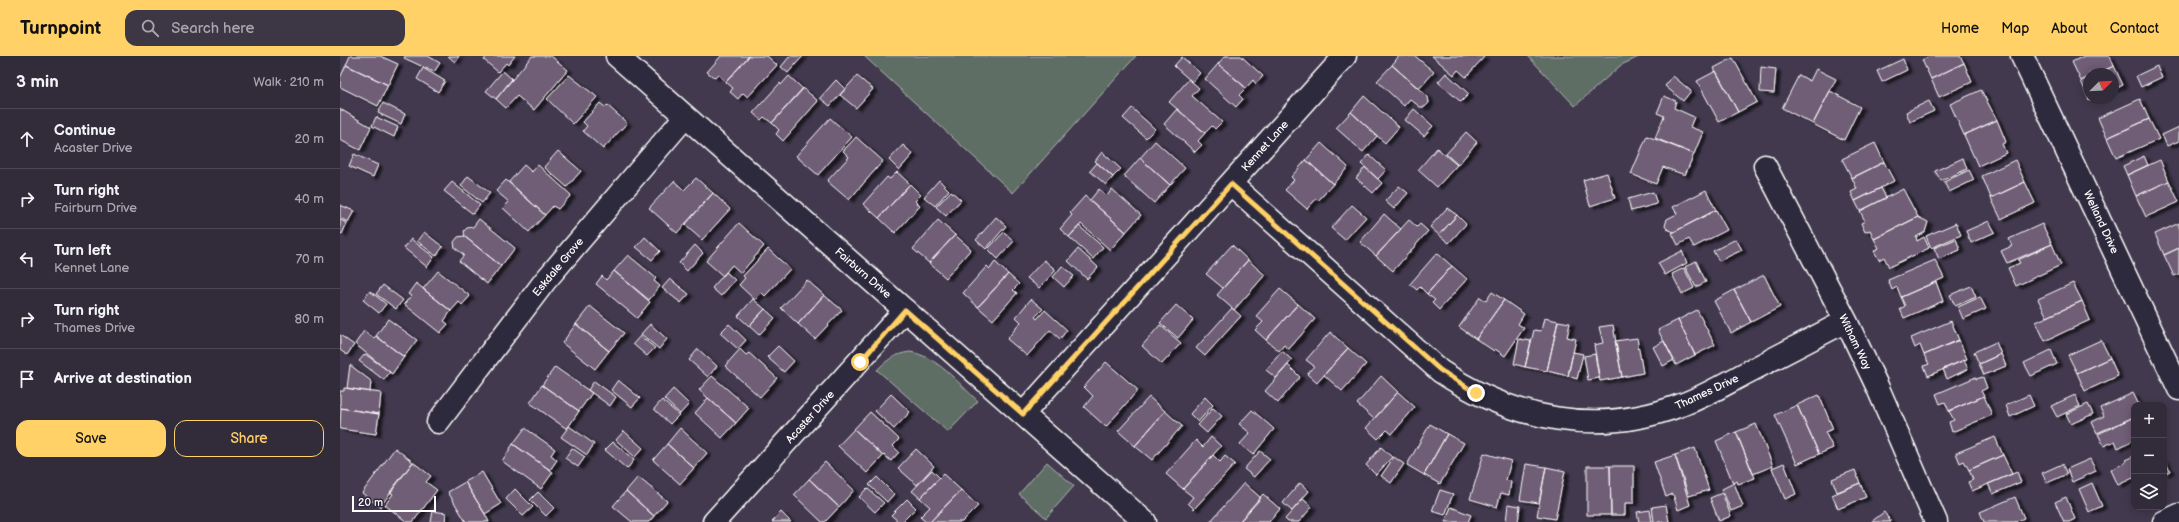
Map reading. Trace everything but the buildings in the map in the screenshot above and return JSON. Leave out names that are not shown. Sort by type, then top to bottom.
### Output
[{"type":"street","name":"Fairburn Drive","points":[[617,56],[1145,522]]},
{"type":"street","name":"Kennet Lane","points":[[1023,414],[1345,56]]},
{"type":"street","name":"Welland Drive","points":[[2022,56],[2179,389]]},
{"type":"street","name":"Eskdale Grove","points":[[438,422],[545,281],[685,117]]},
{"type":"street","name":"Witham Way","points":[[1765,166],[1846,321],[1877,386],[1936,522]]},
{"type":"street","name":"Thames Drive","points":[[1231,184],[1440,370],[1476,393],[1495,402],[1535,415],[1556,419],[1598,422],[1633,418],[1661,412],[1700,398],[1846,321]]},
{"type":"street","name":"Acaster Drive","points":[[714,522],[905,310]]},
{"type":"street","points":[[2164,522],[2179,515]]},
{"type":"green space","points":[[864,56],[1136,56],[1013,193]]},
{"type":"green space","points":[[1528,56],[1641,56],[1621,65],[1575,106]]},
{"type":"green space","points":[[910,352],[929,359],[947,371],[978,401],[948,432],[877,370],[892,358],[900,354]]},
{"type":"green space","points":[[1047,462],[1074,486],[1046,518],[1019,494]]},
{"type":"route","points":[[860,362],[905,310],[1023,414],[1231,184],[1440,370],[1458,383],[1476,393]]}]
